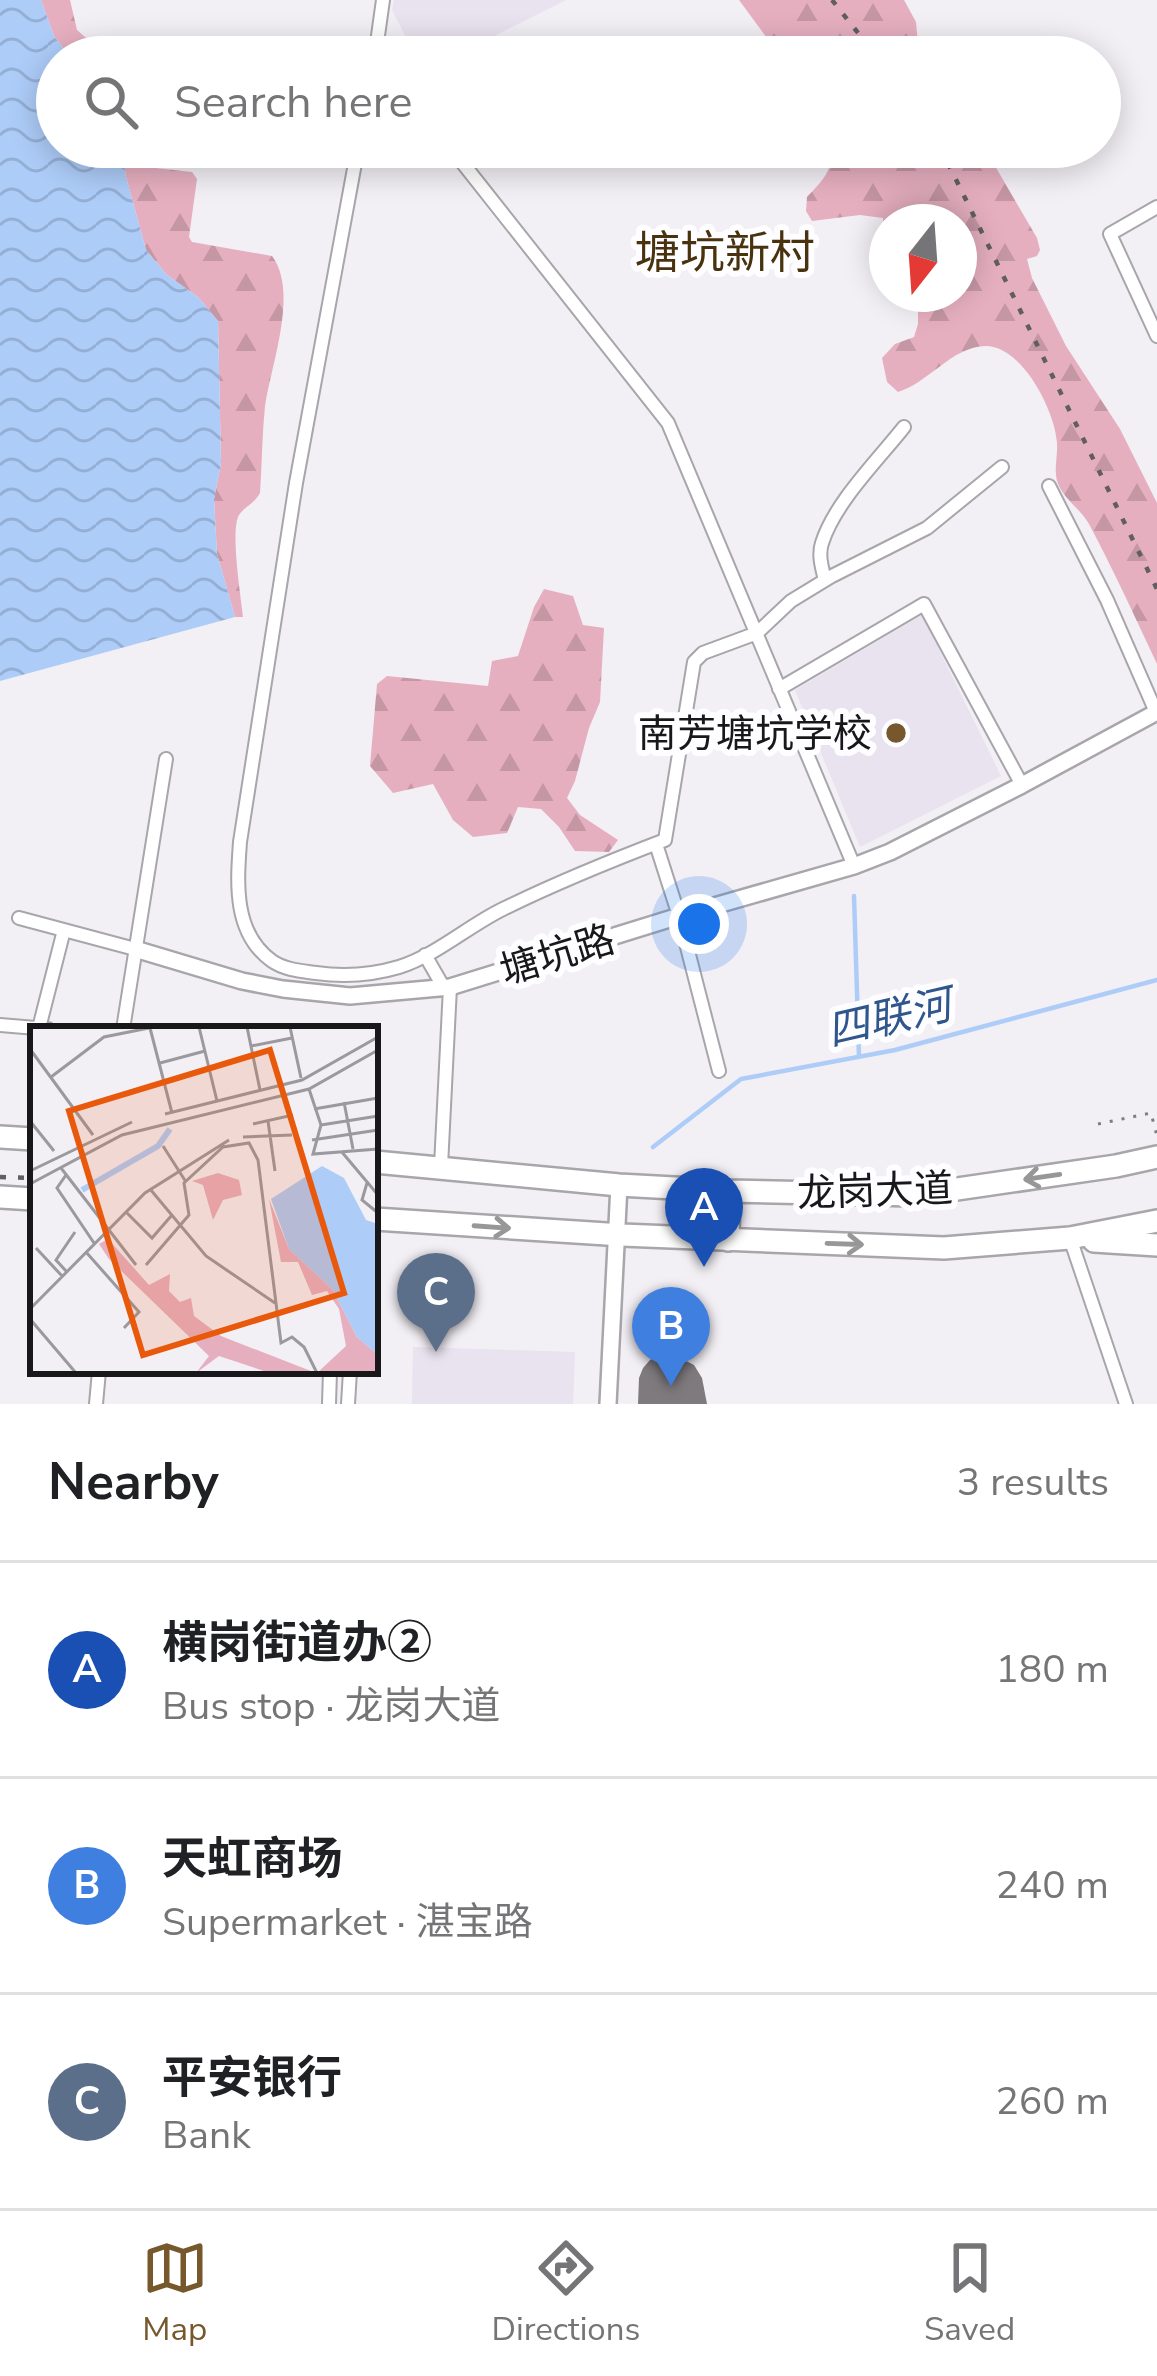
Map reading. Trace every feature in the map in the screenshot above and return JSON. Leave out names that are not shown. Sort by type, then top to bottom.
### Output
[{"type":"highway","points":[[0,1137],[30,1139]]},
{"type":"highway","name":"龙岗大道","points":[[378,1162],[729,1192],[916,1195],[1157,1157]]},
{"type":"highway","points":[[728,1240],[729,1192]]},
{"type":"highway","points":[[0,1197],[30,1199]]},
{"type":"highway","name":"龙岗大道","points":[[378,1220],[944,1248],[1070,1238],[1157,1221]]},
{"type":"highway","points":[[1070,1238],[1157,1245]]},
{"type":"street","points":[[378,36],[382,0]]},
{"type":"street","points":[[354,168],[296,483],[240,842],[236,890],[240,911],[260,949],[287,968],[347,976],[401,966],[496,912],[665,840],[694,662],[704,653],[757,633],[791,601],[825,580],[928,528],[1002,467]]},
{"type":"street","points":[[467,168],[668,423],[854,866]]},
{"type":"street","points":[[1157,207],[1110,234],[1157,336]]},
{"type":"street","points":[[825,580],[820,556],[831,525],[904,427]]},
{"type":"street","points":[[1049,486],[1157,713]]},
{"type":"street","points":[[779,689],[923,604],[1022,785]]},
{"type":"street","name":"塘坑路","points":[[135,949],[242,981],[283,988],[350,996],[447,988],[854,866],[890,852],[1157,713]]},
{"type":"street","points":[[123,1026],[166,759]]},
{"type":"street","points":[[656,844],[719,1071]]},
{"type":"street","points":[[19,918],[135,949]]},
{"type":"street","points":[[44,1026],[64,930]]},
{"type":"street","points":[[425,955],[447,988],[441,1166]]},
{"type":"street","points":[[0,1025],[30,1028]]},
{"type":"street","points":[[608,1404],[619,1185]]},
{"type":"street","points":[[1070,1238],[1126,1404]]},
{"type":"street","points":[[96,1404],[99,1374]]},
{"type":"street","points":[[328,1404],[330,1374]]},
{"type":"street","points":[[348,1404],[350,1374]]},
{"type":"path","points":[[1098,1124],[1154,1113],[1157,1136]]},
{"type":"shaded area","points":[[394,0],[566,0],[494,36],[405,36],[392,10]]},
{"type":"shaded area","name":"南芳塘坑学校","points":[[922,615],[1001,776],[860,847],[795,690]]},
{"type":"shaded area","points":[[413,1347],[575,1352],[573,1404],[412,1404]]},
{"type":"green space","points":[[41,0],[70,0],[77,30],[84,36],[54,36]]},
{"type":"green space","points":[[739,0],[904,0],[916,22],[917,36],[766,36]]},
{"type":"green space","points":[[124,168],[192,172],[197,179],[192,242],[272,256],[280,271],[283,308],[265,406],[260,493],[237,523],[243,617],[235,617],[217,554],[214,499],[221,463],[218,321],[146,250]]},
{"type":"green space","points":[[829,168],[996,168],[1037,238],[1040,250],[1027,259],[1032,278],[1157,503],[1157,664],[1089,524],[1060,488],[1055,430],[1024,368],[999,349],[986,346],[962,352],[898,392],[887,382],[882,358],[895,344],[914,337],[918,312],[977,312],[977,204],[869,204],[869,216],[812,221],[806,211],[807,197]]},
{"type":"green space","points":[[544,589],[573,596],[583,625],[604,628],[600,702],[567,798],[580,815],[618,840],[609,852],[575,851],[541,809],[518,807],[507,833],[473,837],[453,820],[433,784],[393,793],[370,766],[377,684],[387,676],[488,686],[492,661],[518,656]]},
{"type":"water","points":[[0,0],[41,0],[54,36],[36,36],[36,168],[124,168],[146,250],[218,321],[221,463],[214,499],[217,554],[235,617],[0,681]]},
{"type":"building","points":[[673,1354],[694,1365],[707,1404],[638,1404],[643,1368],[659,1355]]},
{"type":"waterway","points":[[854,896],[859,1057]]},
{"type":"waterway","name":"四联河","points":[[653,1147],[741,1079],[895,1050],[1157,980]]},
{"type":"railway","points":[[832,0],[860,36]]},
{"type":"railway","points":[[950,168],[1157,589]]},
{"type":"railway","points":[[0,1177],[30,1178]]},
{"type":"place","name":"南芳塘坑学校","points":[[896,733]]},
{"type":"place","name":"横岗街道办②","points":[[704,1267]]},
{"type":"place","name":"平安银行","points":[[436,1352]]},
{"type":"place","name":"天虹商场","points":[[671,1386]]},
{"type":"district","name":"塘坑新村","points":[[725,252]]}]
